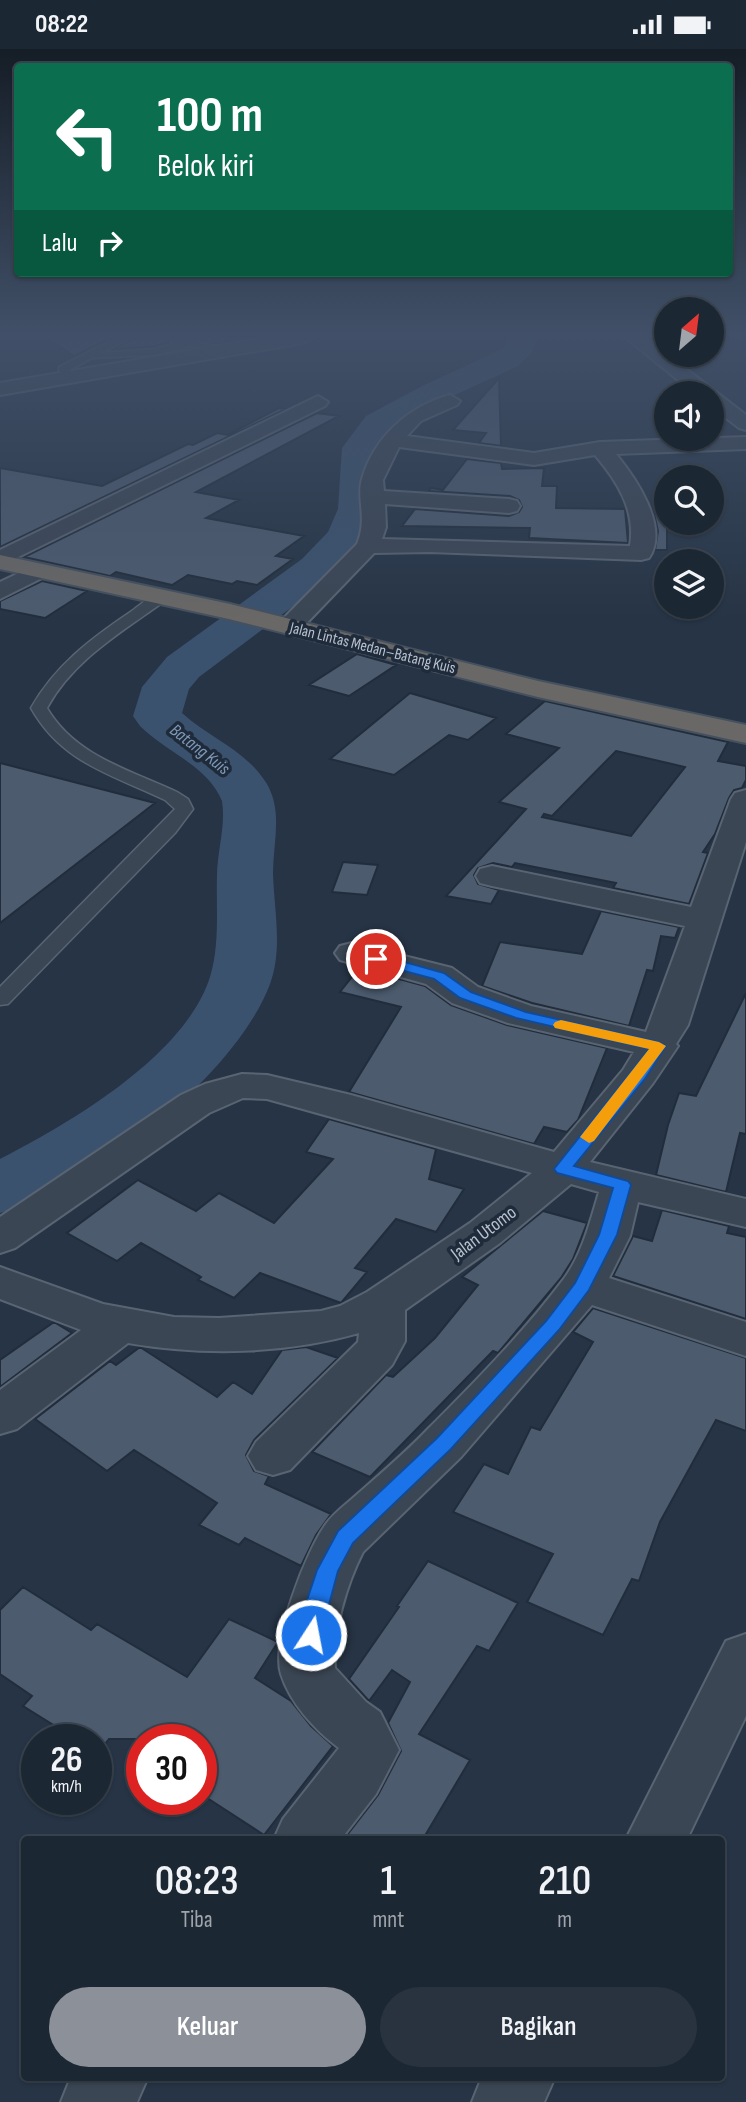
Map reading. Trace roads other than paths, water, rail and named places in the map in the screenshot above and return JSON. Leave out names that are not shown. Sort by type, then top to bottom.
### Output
[{"type":"highway","name":"Jalan Lintas Medan–Batang Kuis","points":[[0,561],[279,623],[488,677],[746,734]]},
{"type":"street","points":[[0,561],[267,428]]},
{"type":"street","points":[[372,536],[372,480],[392,440],[404,428]]},
{"type":"street","points":[[392,440],[527,459],[600,447],[746,443]]},
{"type":"street","points":[[372,536],[430,545],[640,553],[640,508],[628,482],[600,447]]},
{"type":"street","points":[[374,497],[509,506]]},
{"type":"street","points":[[279,623],[372,536],[418,528],[444,534],[494,534]]},
{"type":"street","points":[[0,592],[38,571]]},
{"type":"street","name":"Jalan Utomo","points":[[0,1282],[91,1317],[174,1334],[208,1335],[321,1327],[354,1318],[383,1303],[485,1233],[563,1169],[639,1075],[659,1046],[669,1025],[746,799]]},
{"type":"street","points":[[492,876],[704,920]]},
{"type":"street","points":[[352,953],[439,976],[465,995],[522,1015],[659,1046]]},
{"type":"street","points":[[0,1238],[195,1104],[219,1092],[242,1086],[267,1087],[337,1104],[622,1185],[746,1213]]},
{"type":"street","points":[[306,1836],[355,1776],[370,1750],[360,1731],[319,1691],[308,1673],[315,1609],[327,1570],[345,1537],[444,1444],[552,1325],[583,1286],[608,1235],[622,1185]]},
{"type":"street","points":[[583,1286],[746,1339]]},
{"type":"street","points":[[273,1456],[376,1353],[382,1342],[383,1303]]},
{"type":"street","points":[[0,1416],[120,1325]]},
{"type":"street","points":[[657,1836],[746,1658]]},
{"type":"street","points":[[94,2102],[111,2081]]},
{"type":"street","points":[[506,2102],[519,2081]]},
{"type":"lane","points":[[0,999],[184,809],[181,803],[171,796],[85,757],[62,742],[46,724],[39,708],[48,688],[63,670],[161,597]]},
{"type":"waterway","name":"Batang Kuis","points":[[0,1189],[103,1129],[168,1079],[196,1051],[220,1020],[238,986],[246,947],[245,875],[250,816],[248,801],[233,774],[157,716],[166,687],[183,667],[317,568],[346,536],[357,509],[360,448],[375,428]]}]
